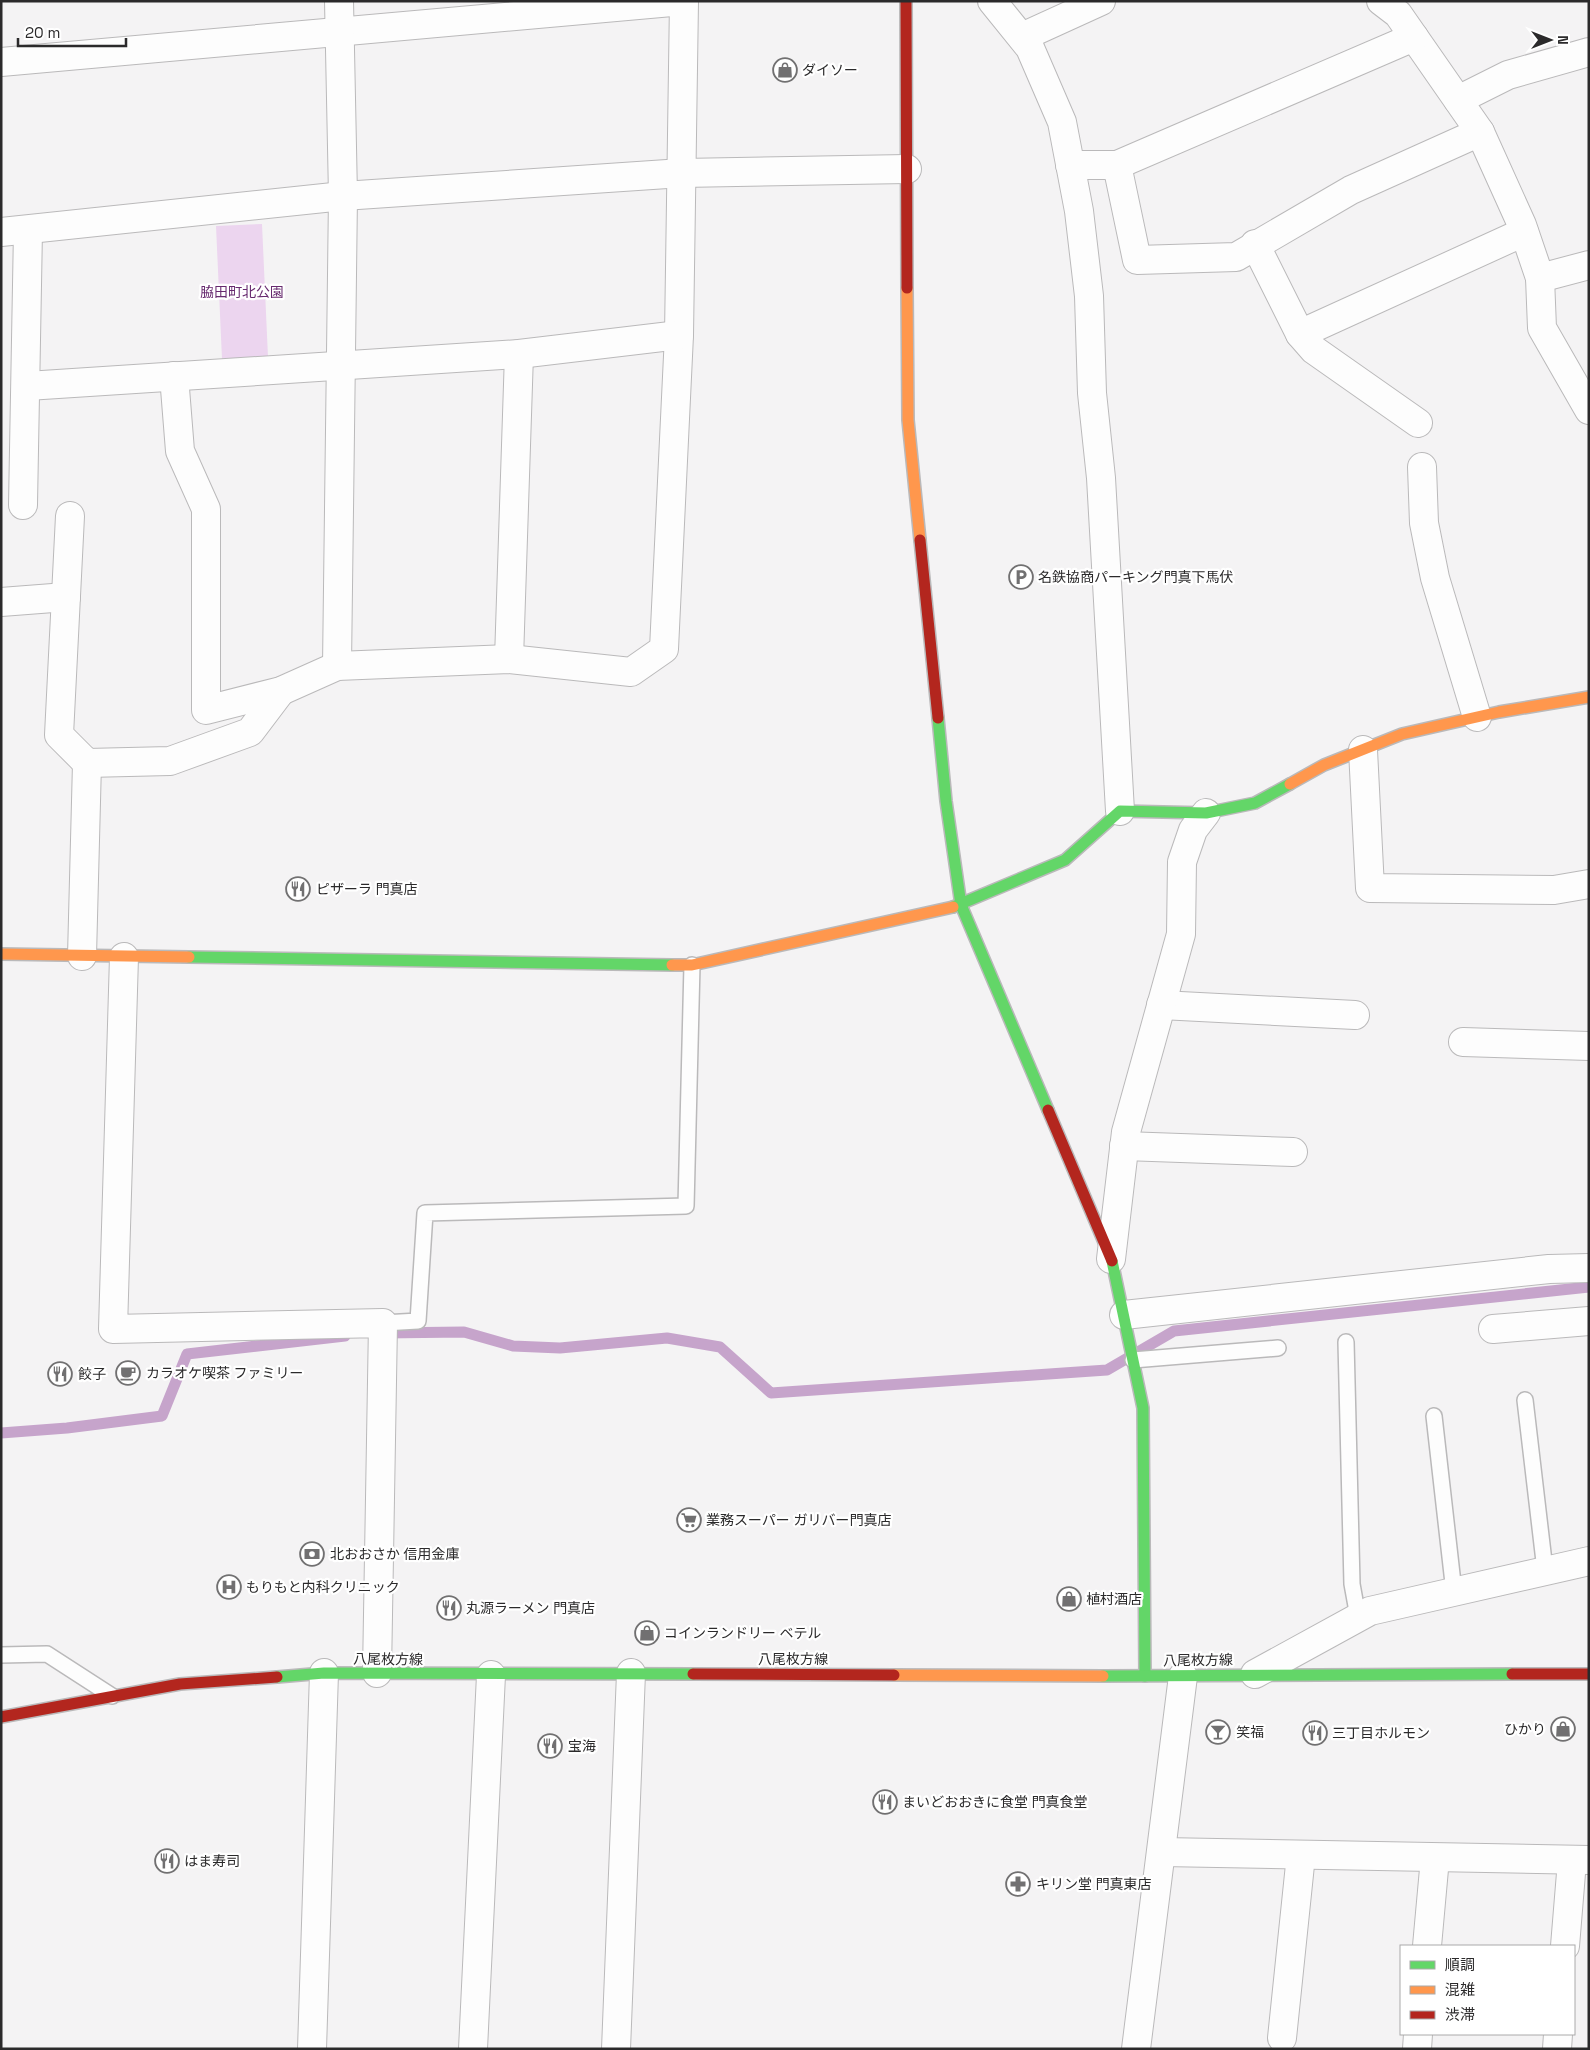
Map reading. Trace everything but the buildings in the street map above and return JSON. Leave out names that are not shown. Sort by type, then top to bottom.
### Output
[{"type":"street","points":[[337,666],[343,196],[339,1]]},
{"type":"street","points":[[1,62],[683,1],[679,334],[664,649],[631,672],[509,659],[337,666],[281,691],[206,710],[206,508],[180,451],[174,376]]},
{"type":"street","points":[[906,1],[908,420],[946,801],[961,905],[1111,1259],[1124,1314],[1143,1408],[1145,1676]]},
{"type":"street","points":[[992,1],[1030,48],[1062,122],[1079,212],[1089,296],[1092,393],[1101,478],[1120,811]]},
{"type":"street","points":[[1022,37],[1101,1]]},
{"type":"street","points":[[1381,1],[1398,14],[1480,132],[1524,232],[1540,278],[1542,328],[1589,410]]},
{"type":"street","points":[[1070,165],[1117,165],[1414,37]]},
{"type":"street","points":[[1458,100],[1508,75],[1589,52]]},
{"type":"street","points":[[1117,165],[1137,260],[1236,257],[1255,244],[1351,190],[1480,132]]},
{"type":"street","points":[[23,505],[26,386],[14,231],[343,196],[682,173],[907,169]]},
{"type":"street","points":[[1300,334],[1524,232]]},
{"type":"street","points":[[1255,244],[1300,334],[1314,350],[1418,423]]},
{"type":"street","points":[[1540,278],[1589,266]]},
{"type":"street","points":[[26,386],[519,354],[679,334]]},
{"type":"street","points":[[509,659],[519,354]]},
{"type":"street","points":[[1422,467],[1424,523],[1435,578],[1477,717]]},
{"type":"street","points":[[70,516],[59,735],[87,764],[82,956]]},
{"type":"street","points":[[1,602],[66,597]]},
{"type":"street","points":[[87,764],[170,761],[250,732],[281,691]]},
{"type":"street","points":[[1,954],[692,965],[961,905],[1065,860],[1120,811],[1206,813],[1254,803],[1324,765],[1402,734],[1477,717],[1589,697]]},
{"type":"street","points":[[1363,750],[1370,888],[1554,890],[1589,884]]},
{"type":"street","points":[[1111,1259],[1126,1132],[1181,934],[1182,862],[1193,830],[1206,813]]},
{"type":"street","points":[[124,957],[113,1329],[383,1323],[378,1673]]},
{"type":"street","points":[[1161,1005],[1355,1016]]},
{"type":"street","points":[[1463,1042],[1589,1046]]},
{"type":"street","points":[[1124,1146],[1293,1152]]},
{"type":"street","points":[[1124,1314],[1549,1269],[1589,1268]]},
{"type":"street","points":[[1493,1329],[1589,1321]]},
{"type":"street","points":[[1255,1674],[1370,1611],[1589,1560]]},
{"type":"street","points":[[312,2049],[324,1673]]},
{"type":"street","name":"八尾枚方線","points":[[1,1717],[180,1684],[324,1673],[1145,1676],[1255,1674],[1589,1674]]},
{"type":"street","points":[[616,2049],[631,1673]]},
{"type":"street","points":[[473,2049],[492,1675]]},
{"type":"street","points":[[1136,2049],[1183,1676]]},
{"type":"street","points":[[1162,1852],[1580,1860],[1566,1945]]},
{"type":"street","points":[[1282,2038],[1301,1855]]},
{"type":"street","points":[[1427,1945],[1435,1858]]},
{"type":"street","points":[[1417,2049],[1418,2035]]},
{"type":"street","points":[[1557,2049],[1558,2035]]},
{"type":"lane","points":[[383,1323],[418,1321],[425,1213],[686,1206],[692,965]]},
{"type":"lane","points":[[1346,1342],[1352,1584],[1358,1618]]},
{"type":"lane","points":[[1133,1360],[1278,1348]]},
{"type":"lane","points":[[1525,1400],[1546,1570]]},
{"type":"lane","points":[[1434,1416],[1454,1592]]},
{"type":"lane","points":[[1,1655],[47,1654],[113,1697]]},
{"type":"green space","name":"脇田町北公園","points":[[262,224],[268,357],[222,359],[216,226]]},
{"type":"waterway","points":[[383,1333],[464,1332],[513,1346],[560,1348],[667,1338],[720,1347],[771,1393],[1107,1370],[1174,1331],[1589,1287]]},
{"type":"waterway","points":[[1,1433],[67,1428],[162,1416],[187,1354],[345,1336]]},
{"type":"traffic: fast","points":[[938,718],[946,801],[961,905],[1048,1110]]},
{"type":"traffic: fast","points":[[953,907],[1065,860],[1120,811],[1206,813],[1255,803],[1290,784]]},
{"type":"traffic: fast","points":[[189,957],[672,965]]},
{"type":"traffic: fast","points":[[1112,1261],[1143,1408],[1145,1676]]},
{"type":"traffic: fast","points":[[277,1677],[324,1673],[693,1674]]},
{"type":"traffic: fast","points":[[1103,1676],[1512,1674]]},
{"type":"traffic: slow","points":[[907,288],[908,420],[920,540]]},
{"type":"traffic: slow","points":[[1290,784],[1324,765],[1402,734],[1499,712],[1589,697]]},
{"type":"traffic: slow","points":[[672,965],[692,965],[953,907]]},
{"type":"traffic: slow","points":[[1,954],[189,957]]},
{"type":"traffic: slow","points":[[894,1675],[1103,1676]]},
{"type":"traffic: jam","points":[[906,1],[907,288]]},
{"type":"traffic: jam","points":[[920,540],[938,718]]},
{"type":"traffic: jam","points":[[1048,1110],[1112,1261]]},
{"type":"traffic: jam","points":[[693,1674],[894,1675]]},
{"type":"traffic: jam","points":[[1512,1674],[1589,1674]]},
{"type":"traffic: jam","points":[[1,1717],[180,1684],[277,1677]]},
{"type":"place","name":"ダイソー","points":[[785,70]]},
{"type":"place","name":"名鉄協商パーキング門真下馬伏","points":[[1021,577]]},
{"type":"place","name":"ピザーラ 門真店","points":[[298,889]]},
{"type":"place","name":"カラオケ喫茶 ファミリー","points":[[128,1373]]},
{"type":"place","name":"餃子","points":[[60,1374]]},
{"type":"place","name":"業務スーパー ガリバー門真店","points":[[689,1520]]},
{"type":"place","name":"北おおさか 信用金庫","points":[[312,1554]]},
{"type":"place","name":"もりもと内科クリニック","points":[[229,1587]]},
{"type":"place","name":"植村酒店","points":[[1069,1599]]},
{"type":"place","name":"丸源ラーメン 門真店","points":[[449,1608]]},
{"type":"place","name":"コインランドリー ベテル","points":[[647,1633]]},
{"type":"place","name":"ひかり","points":[[1563,1729]]},
{"type":"place","name":"笑福","points":[[1218,1732]]},
{"type":"place","name":"三丁目ホルモン","points":[[1315,1733]]},
{"type":"place","name":"宝海","points":[[550,1746]]},
{"type":"place","name":"まいどおおきに食堂 門真食堂","points":[[885,1802]]},
{"type":"place","name":"はま寿司","points":[[167,1861]]},
{"type":"place","name":"キリン堂 門真東店","points":[[1018,1884]]}]
